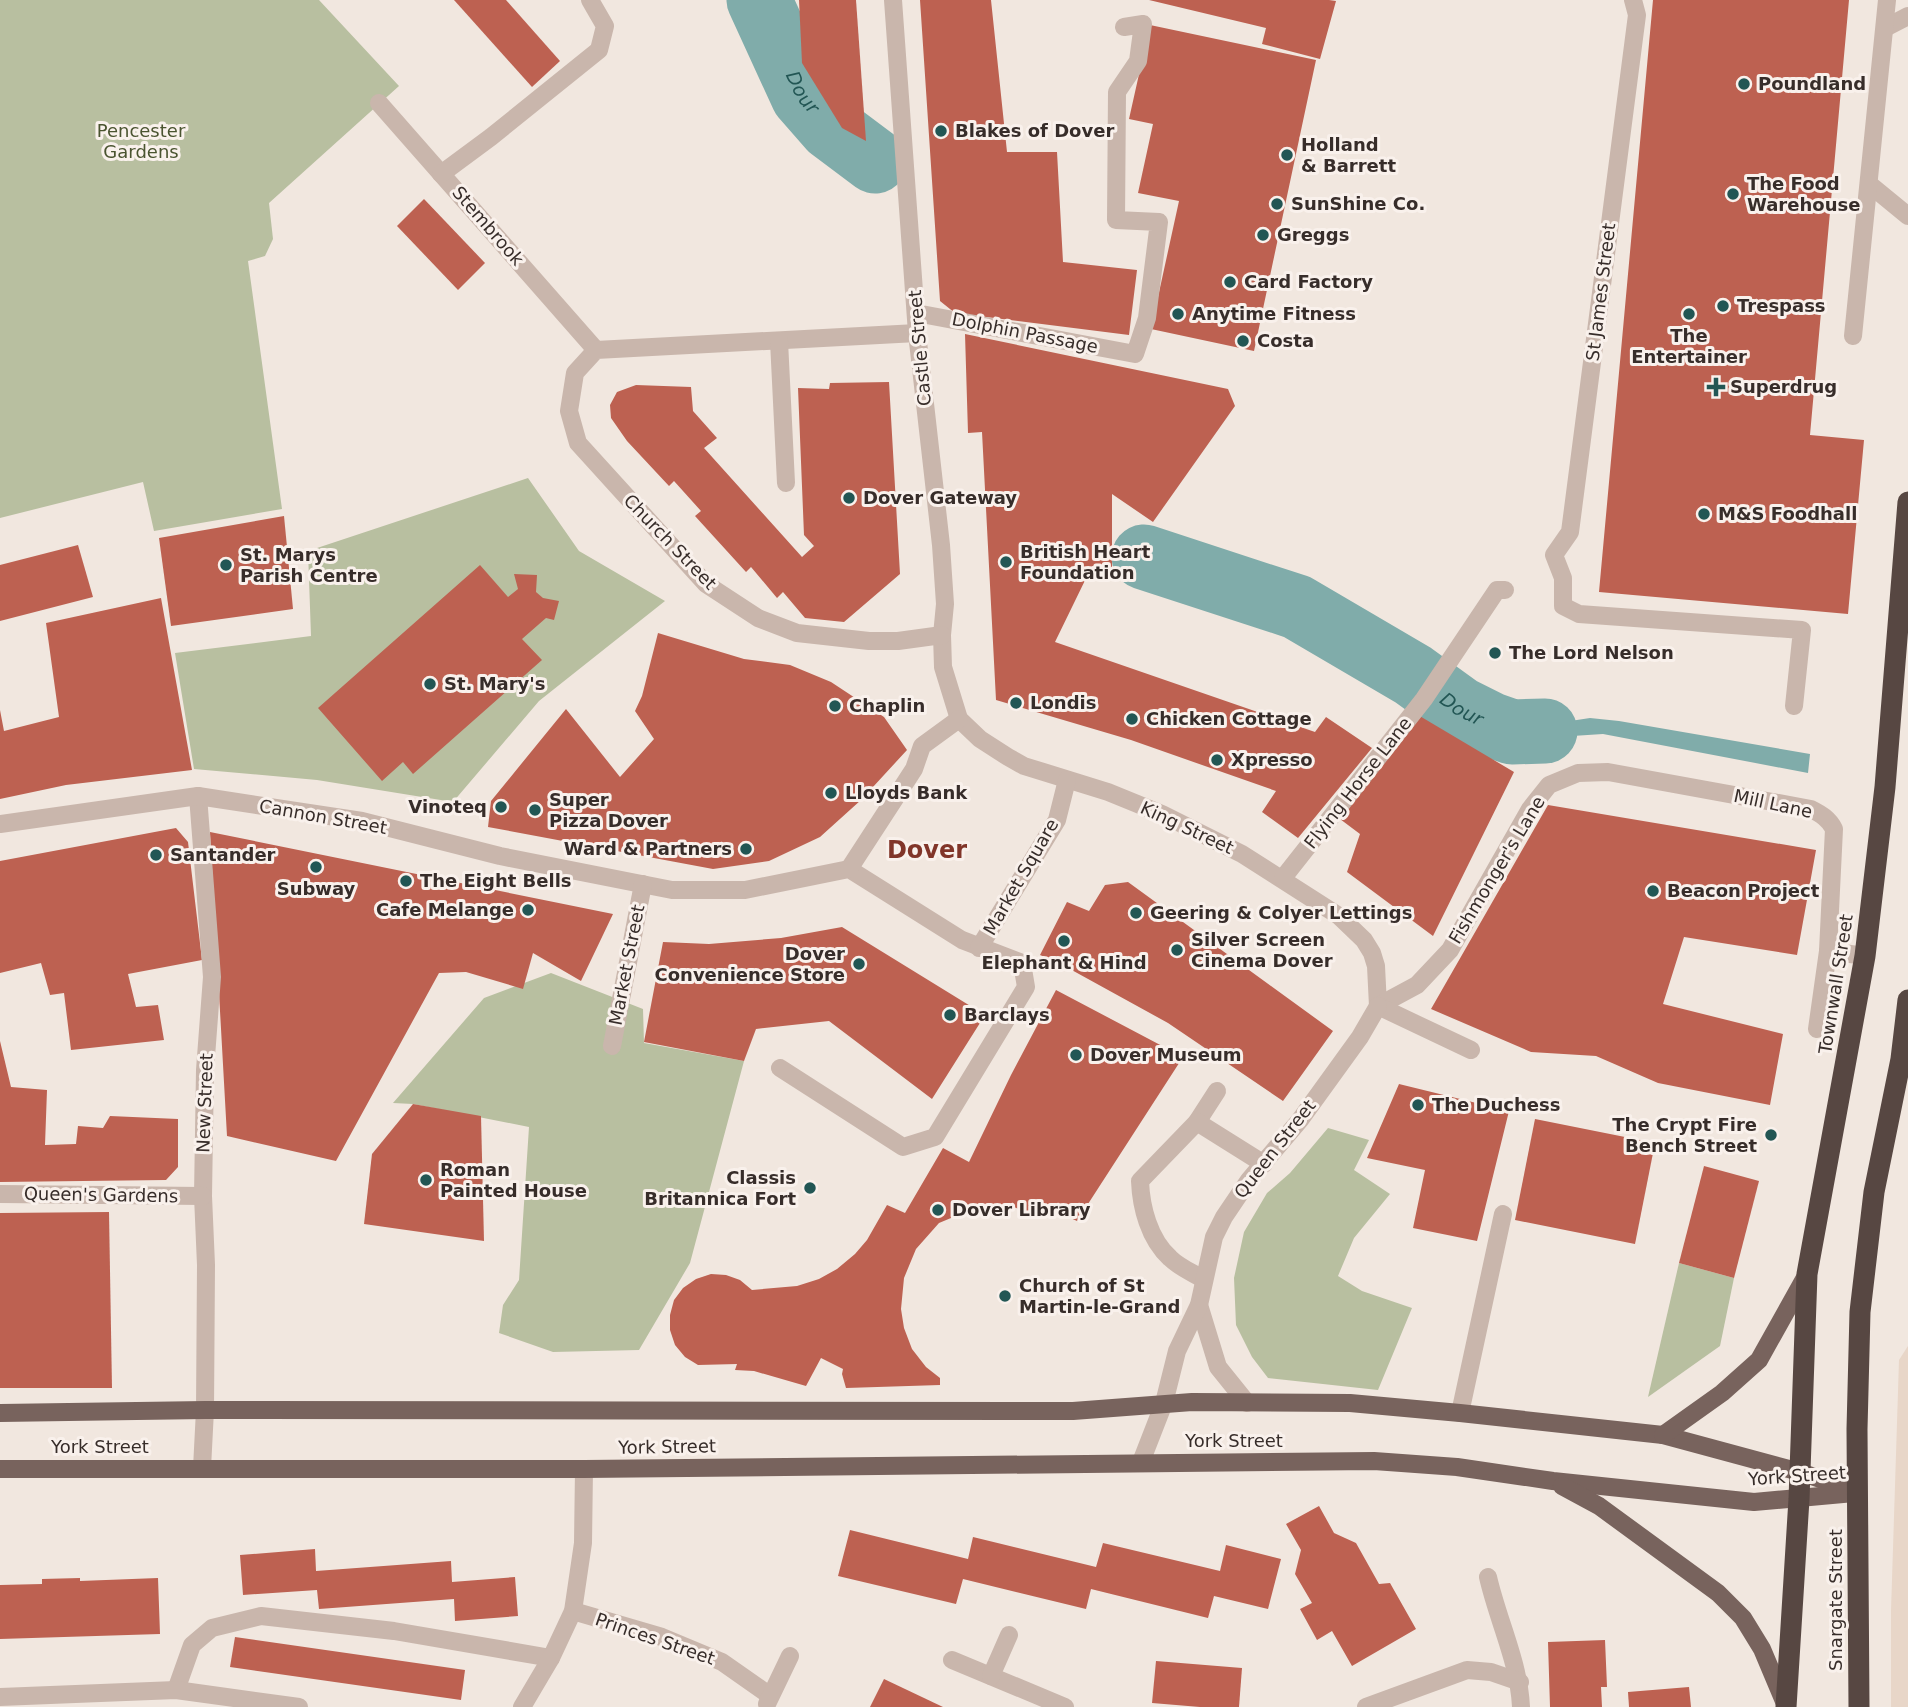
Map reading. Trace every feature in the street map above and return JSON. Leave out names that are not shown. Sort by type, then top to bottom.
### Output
[{"type":"highway","name":"Townwall Street","points":[[1799,1499],[1807,1274],[1865,956],[1885,787],[1908,502]]},
{"type":"highway","points":[[1858,1492],[1860,1312],[1874,1192],[1901,1059],[1908,1000]]},
{"type":"highway","name":"Snargate Street","points":[[1858,1492],[1859,1707]]},
{"type":"highway","points":[[1786,1707],[1799,1499]]},
{"type":"main road","points":[[1663,1435],[1722,1393],[1759,1360],[1807,1274]]},
{"type":"main road","name":"York Street","points":[[0,1413],[205,1410],[1073,1410],[1164,1403],[1350,1403],[1663,1435],[1800,1472],[1858,1492]]},
{"type":"main road","name":"York Street","points":[[0,1469],[583,1469],[1374,1461],[1458,1467],[1553,1481],[1754,1502],[1858,1492]]},
{"type":"main road","points":[[1553,1481],[1599,1506],[1718,1593],[1743,1618],[1786,1707]]},
{"type":"street","points":[[441,174],[599,50],[605,26],[590,0]]},
{"type":"street","name":"Castle Street","points":[[893,0],[917,333],[941,545],[945,604],[943,667],[959,719]]},
{"type":"street","name":"St James Street","points":[[1633,0],[1637,15],[1570,532],[1554,555],[1563,578],[1563,606],[1579,614],[1802,630],[1794,706]]},
{"type":"street","points":[[1853,336],[1887,0]]},
{"type":"street","points":[[1885,28],[1908,16]]},
{"type":"street","name":"Dolphin Passage","points":[[916,313],[1135,354],[1147,318],[1159,222],[1116,220],[1116,92],[1138,61],[1143,24],[1124,27]]},
{"type":"street","name":"Stembrook","points":[[379,103],[596,350]]},
{"type":"street","points":[[1869,184],[1908,216]]},
{"type":"street","points":[[596,350],[917,333]]},
{"type":"street","points":[[779,341],[786,483]]},
{"type":"street","name":"Church Street","points":[[596,350],[575,373],[569,411],[578,443],[706,584],[758,618],[797,632],[869,641],[898,641],[942,635]]},
{"type":"street","name":"Flying Horse Lane","points":[[1283,878],[1424,699],[1497,590],[1505,590]]},
{"type":"street","points":[[643,884],[672,890],[745,890],[849,869],[914,769],[922,746],[959,719]]},
{"type":"street","name":"King Street","points":[[959,719],[994,750],[1024,766],[1108,792],[1162,814],[1242,854],[1339,916],[1364,940],[1372,953],[1376,966],[1378,1006]]},
{"type":"street","name":"Mill Lane","points":[[1549,785],[1578,773],[1608,772],[1792,805],[1820,814],[1834,829],[1828,951],[1817,1029]]},
{"type":"street","name":"Market Square","points":[[849,869],[979,948],[1057,820],[1067,780]]},
{"type":"street","name":"Fishmonger's Lane","points":[[1378,1006],[1417,985],[1450,950],[1530,809],[1549,785]]},
{"type":"street","name":"Cannon Street","points":[[0,824],[198,796],[362,821],[500,856],[643,884]]},
{"type":"street","name":"New Street","points":[[198,796],[212,978],[205,1070],[205,1410],[202,1468]]},
{"type":"street","name":"Market Street","points":[[612,1045],[643,884]]},
{"type":"street","points":[[780,1068],[903,1147],[934,1137],[1026,987],[1022,963],[979,948]]},
{"type":"street","points":[[1828,951],[1865,956]]},
{"type":"street","points":[[1378,1006],[1471,1050]]},
{"type":"street","name":"Queen Street","points":[[1141,1462],[1164,1403],[1177,1351],[1199,1305],[1214,1237],[1224,1217],[1249,1180],[1300,1119],[1360,1037],[1378,1006]]},
{"type":"street","points":[[1203,1279],[1169,1258],[1151,1232],[1141,1200],[1140,1181],[1198,1122],[1217,1091]]},
{"type":"street","points":[[1198,1122],[1264,1164]]},
{"type":"street","name":"Queen's Gardens","points":[[0,1194],[203,1196]]},
{"type":"street","points":[[1460,1413],[1503,1214]]},
{"type":"street","name":"Queen Street","points":[[1199,1305],[1218,1367],[1247,1404]]},
{"type":"street","points":[[522,1707],[551,1658],[573,1611],[583,1543],[583,1469]]},
{"type":"street","points":[[1488,1577],[1520,1682],[1521,1707]]},
{"type":"street","name":"Princes Street","points":[[573,1611],[662,1637],[722,1662],[767,1701]]},
{"type":"street","points":[[176,1690],[192,1645],[212,1628],[261,1616],[394,1631],[551,1658]]},
{"type":"street","points":[[991,1676],[1009,1635]]},
{"type":"street","points":[[767,1701],[790,1656]]},
{"type":"street","points":[[952,1660],[1065,1707]]},
{"type":"street","points":[[1366,1707],[1467,1670],[1491,1672],[1520,1682]]},
{"type":"street","points":[[0,1697],[176,1690],[299,1707]]},
{"type":"green space","name":"Pencester Gardens","points":[[0,0],[319,0],[399,86],[269,203],[273,239],[265,256],[248,261],[282,509],[154,531],[143,482],[0,518]]},
{"type":"green space","points":[[528,478],[579,551],[665,601],[539,701],[453,802],[317,780],[194,769],[175,653],[311,636],[308,551]]},
{"type":"green space","points":[[551,973],[643,1009],[644,1043],[744,1061],[690,1263],[639,1350],[553,1352],[499,1333],[503,1305],[519,1280],[529,1127],[413,1104],[393,1103],[484,998]]},
{"type":"green space","points":[[1328,1128],[1369,1140],[1354,1170],[1390,1194],[1354,1238],[1338,1276],[1362,1291],[1412,1308],[1378,1390],[1268,1378],[1252,1357],[1236,1325],[1234,1278],[1244,1232],[1267,1193],[1290,1173]]},
{"type":"green space","points":[[1679,1263],[1734,1278],[1720,1346],[1648,1397]]},
{"type":"shaded area","points":[[1908,1346],[1908,1707],[1891,1707],[1891,1611],[1899,1360]]},
{"type":"water","points":[[1465,704],[1508,725],[1544,725],[1590,718],[1810,754],[1808,773],[1603,734],[1526,739],[1501,736],[1486,732],[1457,714]]},
{"type":"building","points":[[454,0],[506,0],[560,61],[532,87]]},
{"type":"building","points":[[799,0],[856,0],[866,141],[842,128],[802,63]]},
{"type":"building","points":[[920,0],[991,0],[1007,152],[1057,152],[1063,262],[1137,270],[1129,335],[955,313],[940,301]]},
{"type":"building","points":[[1149,0],[1336,1],[1320,59],[1262,44],[1266,28]]},
{"type":"building","points":[[1653,0],[1849,0],[1810,435],[1864,440],[1848,614],[1599,592]]},
{"type":"building","points":[[1150,25],[1316,60],[1254,351],[1151,329],[1179,201],[1138,193],[1153,124],[1129,119]]},
{"type":"building","points":[[424,199],[485,263],[458,290],[397,226]]},
{"type":"building","points":[[965,334],[1228,389],[1235,406],[1153,522],[1112,494],[1112,568],[1092,566],[1055,642],[1315,732],[1326,717],[1372,748],[1298,838],[1262,812],[1276,791],[1131,740],[996,700],[982,432],[968,433]]},
{"type":"building","name":"Dover Gateway","points":[[889,382],[900,574],[844,622],[805,618],[783,592],[777,598],[751,567],[746,572],[695,516],[701,511],[674,481],[669,486],[627,441],[611,418],[610,405],[617,392],[636,385],[691,387],[693,411],[717,438],[704,448],[802,557],[814,546],[804,535],[798,388],[829,389],[830,383]]},
{"type":"building","name":"St. Marys Parish Centre","points":[[284,516],[293,609],[171,626],[159,538]]},
{"type":"building","points":[[78,545],[93,597],[0,621],[0,565]]},
{"type":"building","name":"St. Mary's","points":[[480,565],[508,597],[518,589],[514,574],[537,575],[536,592],[543,598],[559,601],[554,620],[546,618],[522,639],[542,660],[413,774],[403,762],[382,781],[318,708]]},
{"type":"building","points":[[161,598],[192,770],[66,785],[0,799],[0,710],[4,731],[59,717],[46,623]]},
{"type":"building","points":[[658,633],[744,659],[790,665],[831,682],[884,717],[907,750],[861,800],[820,837],[769,861],[713,869],[488,827],[491,801],[566,709],[620,777],[654,739],[635,711],[642,696]]},
{"type":"building","points":[[1418,715],[1514,772],[1433,936],[1347,872],[1360,834],[1340,819]]},
{"type":"building","name":"Beacon Project","points":[[1548,805],[1816,850],[1797,955],[1684,937],[1663,1004],[1783,1034],[1770,1105],[1658,1083],[1596,1056],[1531,1052],[1431,1009]]},
{"type":"building","points":[[176,828],[188,842],[202,960],[128,974],[136,1007],[158,1005],[164,1040],[71,1050],[64,993],[50,995],[41,963],[0,973],[0,861]]},
{"type":"building","points":[[210,832],[613,914],[581,981],[533,953],[523,989],[466,972],[439,973],[336,1161],[227,1136]]},
{"type":"building","points":[[1128,882],[1333,1031],[1283,1101],[1168,1023],[1040,955],[1067,902],[1089,911],[1105,885]]},
{"type":"building","points":[[842,927],[985,1015],[932,1099],[829,1021],[756,1029],[744,1061],[644,1042],[663,942],[709,944],[781,938]]},
{"type":"building","name":"Dover Library","points":[[1056,990],[1183,1057],[1077,1221],[1038,1203],[1034,1216],[1014,1207],[991,1205],[975,1208],[939,1223],[916,1249],[904,1278],[901,1309],[904,1328],[912,1349],[926,1367],[940,1378],[940,1385],[846,1388],[843,1369],[821,1358],[806,1386],[754,1371],[735,1370],[737,1364],[698,1365],[685,1357],[675,1345],[670,1330],[670,1315],[674,1300],[683,1288],[696,1279],[711,1274],[726,1275],[740,1280],[752,1290],[797,1286],[819,1279],[855,1254],[867,1240],[887,1205],[905,1213],[943,1148],[969,1162]]},
{"type":"building","points":[[0,1041],[11,1087],[47,1090],[45,1145],[76,1144],[78,1126],[103,1128],[110,1116],[178,1119],[178,1167],[166,1180],[0,1182]]},
{"type":"building","points":[[1399,1084],[1509,1111],[1477,1241],[1413,1228],[1425,1170],[1367,1158]]},
{"type":"building","name":"Roman Painted House","points":[[413,1104],[481,1116],[484,1241],[364,1224],[372,1154]]},
{"type":"building","points":[[1535,1119],[1655,1143],[1635,1244],[1515,1220]]},
{"type":"building","points":[[1704,1166],[1759,1181],[1734,1278],[1679,1263]]},
{"type":"building","points":[[109,1212],[112,1388],[0,1388],[0,1213]]},
{"type":"building","points":[[1319,1506],[1334,1533],[1356,1543],[1379,1584],[1390,1583],[1416,1629],[1352,1666],[1332,1631],[1317,1640],[1300,1609],[1312,1603],[1295,1574],[1301,1550],[1286,1524]]},
{"type":"building","points":[[850,1530],[968,1559],[973,1537],[1096,1567],[1103,1543],[1220,1571],[1226,1545],[1281,1559],[1268,1609],[1214,1596],[1208,1618],[1091,1589],[1086,1609],[963,1579],[956,1604],[838,1576]]},
{"type":"building","points":[[315,1549],[316,1571],[451,1561],[452,1582],[515,1577],[518,1616],[455,1621],[454,1599],[319,1609],[317,1590],[243,1595],[240,1555]]},
{"type":"building","points":[[80,1578],[80,1581],[158,1578],[160,1634],[0,1639],[0,1585],[42,1584],[42,1579]]},
{"type":"building","points":[[235,1637],[465,1670],[461,1700],[230,1667]]},
{"type":"building","points":[[1605,1640],[1607,1687],[1601,1687],[1602,1707],[1550,1707],[1548,1642]]},
{"type":"building","points":[[1156,1661],[1242,1668],[1239,1707],[1152,1703]]},
{"type":"building","points":[[884,1679],[943,1707],[870,1707]]},
{"type":"building","points":[[1689,1687],[1691,1707],[1629,1707],[1628,1692]]},
{"type":"waterway","name":"Dour","points":[[759,0],[803,96],[831,128],[875,161]]},
{"type":"waterway","name":"Dour","points":[[1144,557],[1297,607],[1413,675],[1460,709],[1492,725],[1512,732],[1545,731]]},
{"type":"place","name":"Poundland","points":[[1744,84]]},
{"type":"place","name":"Blakes of Dover","points":[[941,131]]},
{"type":"place","name":"Holland & Barrett","points":[[1287,155]]},
{"type":"place","name":"The Food Warehouse","points":[[1733,194]]},
{"type":"place","name":"SunShine Co.","points":[[1277,204]]},
{"type":"place","name":"Greggs","points":[[1263,235]]},
{"type":"place","name":"Card Factory","points":[[1230,282]]},
{"type":"place","name":"Trespass","points":[[1723,306]]},
{"type":"place","name":"Anytime Fitness","points":[[1178,314]]},
{"type":"place","name":"The Entertainer","points":[[1689,314]]},
{"type":"place","name":"Costa","points":[[1243,341]]},
{"type":"place","name":"Superdrug","points":[[1716,387]]},
{"type":"place","name":"Dover Gateway","points":[[849,498]]},
{"type":"place","name":"M&S Foodhall","points":[[1704,514]]},
{"type":"place","name":"British Heart Foundation","points":[[1006,562]]},
{"type":"place","name":"St. Marys Parish Centre","points":[[226,565]]},
{"type":"place","name":"The Lord Nelson","points":[[1495,653]]},
{"type":"place","name":"St. Mary's","points":[[430,684]]},
{"type":"place","name":"Londis","points":[[1016,703]]},
{"type":"place","name":"Chaplin","points":[[835,706]]},
{"type":"place","name":"Chicken Cottage","points":[[1132,719]]},
{"type":"place","name":"Xpresso","points":[[1217,760]]},
{"type":"place","name":"Lloyds Bank","points":[[831,793]]},
{"type":"place","name":"Vinoteq","points":[[501,807]]},
{"type":"place","name":"Super Pizza Dover","points":[[535,810]]},
{"type":"place","name":"Ward & Partners","points":[[746,849]]},
{"type":"place","name":"Santander","points":[[156,855]]},
{"type":"place","name":"Subway","points":[[316,867]]},
{"type":"place","name":"The Eight Bells","points":[[406,881]]},
{"type":"place","name":"Beacon Project","points":[[1653,891]]},
{"type":"place","name":"Cafe Melange","points":[[528,910]]},
{"type":"place","name":"Geering & Colyer Lettings","points":[[1136,913]]},
{"type":"place","name":"Elephant & Hind","points":[[1064,941]]},
{"type":"place","name":"Silver Screen Cinema Dover","points":[[1177,950]]},
{"type":"place","name":"Dover Convenience Store","points":[[859,964]]},
{"type":"place","name":"Barclays","points":[[950,1015]]},
{"type":"place","name":"Dover Museum","points":[[1076,1055]]},
{"type":"place","name":"The Duchess","points":[[1418,1105]]},
{"type":"place","name":"The Crypt Fire Bench Street","points":[[1771,1135]]},
{"type":"place","name":"Roman Painted House","points":[[426,1180]]},
{"type":"place","name":"Classis Britannica Fort","points":[[810,1188]]},
{"type":"place","name":"Dover Library","points":[[938,1210]]},
{"type":"place","name":"Church of St Martin-le-Grand","points":[[1005,1296]]},
{"type":"district","name":"Dover","points":[[927,850]]}]
